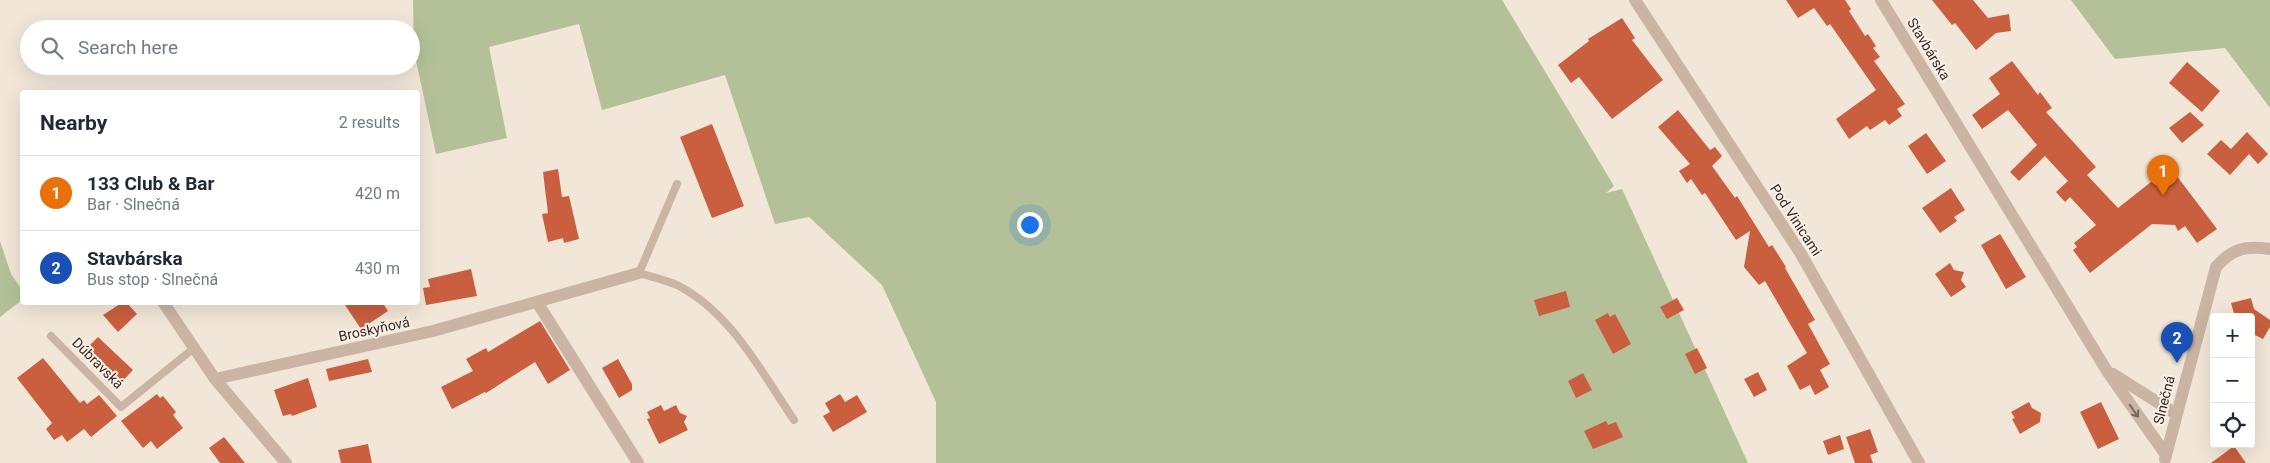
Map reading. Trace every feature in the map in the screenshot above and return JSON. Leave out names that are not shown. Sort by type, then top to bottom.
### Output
[{"type":"street","name":"Pod Vinicami","points":[[1635,0],[1801,254],[1919,463]]},
{"type":"street","name":"Stavbárska","points":[[1881,0],[2107,371],[2165,459]]},
{"type":"street","name":"Slnečná","points":[[2165,459],[2216,267],[2228,253],[2246,248],[2270,249]]},
{"type":"street","name":"Broskyňová","points":[[215,379],[433,331],[639,273]]},
{"type":"street","points":[[537,302],[638,463]]},
{"type":"street","points":[[165,305],[215,379],[286,463]]},
{"type":"street","name":"Stavbárska","points":[[2107,371],[2176,414]]},
{"type":"lane","points":[[677,184],[639,273],[679,286],[707,305],[736,334],[794,420]]},
{"type":"lane","name":"Dúbravská","points":[[51,336],[121,407],[194,348]]},
{"type":"green space","points":[[413,0],[1502,0],[1614,186],[1606,193],[1622,189],[1748,463],[936,463],[936,402],[882,285],[809,217],[775,224],[725,75],[602,110],[579,24],[489,47],[507,138],[436,154],[419,75],[420,20],[413,20]]},
{"type":"green space","points":[[2071,0],[2270,0],[2270,108],[2225,48],[2115,59]]},
{"type":"green space","points":[[0,241],[11,274],[20,287],[20,302],[0,317]]},
{"type":"building","points":[[1786,0],[1845,0],[1851,9],[1849,11],[1865,36],[1868,34],[1876,46],[1873,48],[1880,57],[1874,61],[1905,104],[1897,109],[1902,116],[1889,125],[1885,120],[1870,130],[1867,126],[1849,139],[1836,119],[1876,90],[1830,24],[1827,26],[1814,8],[1798,18]]},
{"type":"building","points":[[1932,0],[1973,0],[1988,18],[2009,14],[2011,31],[1996,33],[1976,50],[1955,23],[1952,25]]},
{"type":"building","points":[[1622,18],[1635,38],[1632,40],[1663,80],[1612,119],[1579,77],[1571,83],[1558,65],[1589,41],[1588,39]]},
{"type":"building","points":[[2012,61],[2038,95],[2040,92],[2052,108],[2046,112],[2096,167],[2087,175],[2118,208],[2170,167],[2217,229],[2197,243],[2185,226],[2178,231],[2175,225],[2152,224],[2090,273],[2073,250],[2077,247],[2074,243],[2096,225],[2070,197],[2065,202],[2056,192],[2068,181],[2045,156],[2019,181],[2010,172],[2037,145],[2008,110],[1982,129],[1972,115],[2000,94],[1989,78]]},
{"type":"building","points":[[2187,62],[2220,91],[2202,112],[2169,83]]},
{"type":"building","points":[[1678,110],[1710,150],[1715,147],[1722,156],[1712,166],[1735,198],[1737,196],[1769,247],[1772,245],[1815,320],[1808,324],[1830,364],[1820,370],[1829,387],[1815,395],[1810,385],[1800,390],[1787,366],[1807,353],[1765,281],[1759,285],[1744,267],[1750,231],[1736,240],[1705,193],[1702,195],[1691,179],[1687,183],[1679,171],[1690,164],[1658,127]]},
{"type":"building","points":[[2190,112],[2204,125],[2182,143],[2169,128]]},
{"type":"building","points":[[712,124],[744,206],[712,218],[680,137]]},
{"type":"building","points":[[2247,132],[2268,154],[2258,164],[2249,154],[2230,175],[2207,154],[2221,140],[2231,149]]},
{"type":"building","points":[[1926,133],[1946,161],[1927,174],[1908,146]]},
{"type":"building","points":[[558,169],[562,197],[569,196],[579,239],[564,243],[563,238],[548,242],[542,214],[548,213],[543,172]]},
{"type":"building","points":[[1951,188],[1965,210],[1954,217],[1957,221],[1940,233],[1922,208]]},
{"type":"building","points":[[2000,234],[2026,277],[2006,289],[1981,245]]},
{"type":"building","points":[[1950,263],[1954,270],[1964,272],[1961,280],[1966,287],[1951,297],[1935,274]]},
{"type":"building","points":[[471,269],[477,296],[426,305],[423,288],[430,287],[428,279]]},
{"type":"building","points":[[1566,291],[1570,307],[1539,316],[1534,300]]},
{"type":"building","points":[[1677,298],[1684,310],[1667,319],[1660,307]]},
{"type":"building","points":[[2251,298],[2254,309],[2270,320],[2270,327],[2263,339],[2255,335],[2255,313],[2234,313],[2231,303]]},
{"type":"building","points":[[118,305],[129,305],[137,314],[118,332],[103,315]]},
{"type":"building","points":[[345,305],[384,305],[388,311],[361,329]]},
{"type":"building","points":[[1608,313],[1610,317],[1615,314],[1631,344],[1613,354],[1595,320]]},
{"type":"building","points":[[540,321],[570,370],[548,384],[535,362],[486,393],[452,409],[441,387],[473,371],[466,359],[486,348],[488,352]]},
{"type":"building","points":[[98,337],[133,370],[117,387],[82,353]]},
{"type":"building","points":[[1697,348],[1707,368],[1695,374],[1685,354]]},
{"type":"building","points":[[43,358],[80,403],[84,400],[87,404],[99,395],[117,416],[91,437],[84,429],[67,442],[62,435],[54,440],[46,429],[52,423],[17,378]]},
{"type":"building","points":[[368,359],[372,372],[329,381],[326,369]]},
{"type":"building","points":[[618,359],[632,384],[632,390],[619,398],[602,368]]},
{"type":"building","points":[[1758,372],[1767,390],[1754,397],[1744,379]]},
{"type":"building","points":[[1583,373],[1592,390],[1576,398],[1568,381]]},
{"type":"building","points":[[308,378],[317,407],[292,416],[291,414],[283,416],[274,390]]},
{"type":"building","points":[[157,394],[160,398],[163,396],[176,412],[173,415],[183,428],[157,449],[151,441],[143,448],[121,421]]},
{"type":"building","points":[[840,394],[845,402],[857,395],[867,412],[833,432],[823,416],[830,412],[825,403]]},
{"type":"building","points":[[2029,402],[2032,408],[2041,413],[2040,422],[2020,434],[2012,419],[2015,418],[2011,412]]},
{"type":"building","points":[[2101,402],[2119,439],[2098,449],[2080,412]]},
{"type":"building","points":[[661,405],[664,411],[676,405],[680,413],[687,416],[684,422],[688,430],[659,444],[647,419],[650,418],[647,412]]},
{"type":"building","points":[[1606,421],[1608,425],[1616,422],[1623,437],[1593,449],[1584,431]]},
{"type":"building","points":[[1870,429],[1878,452],[1870,455],[1873,463],[1855,463],[1846,437]]},
{"type":"building","points":[[1840,435],[1844,449],[1828,455],[1823,441]]},
{"type":"building","points":[[224,437],[245,463],[220,463],[209,448]]},
{"type":"building","points":[[368,444],[372,463],[341,463],[338,450]]},
{"type":"building","points":[[2231,448],[2235,448],[2246,463],[2211,463]]},
{"type":"place","name":"133 Club & Bar","points":[[2163,196]]},
{"type":"place","name":"Stavbárska","points":[[2177,363]]}]
